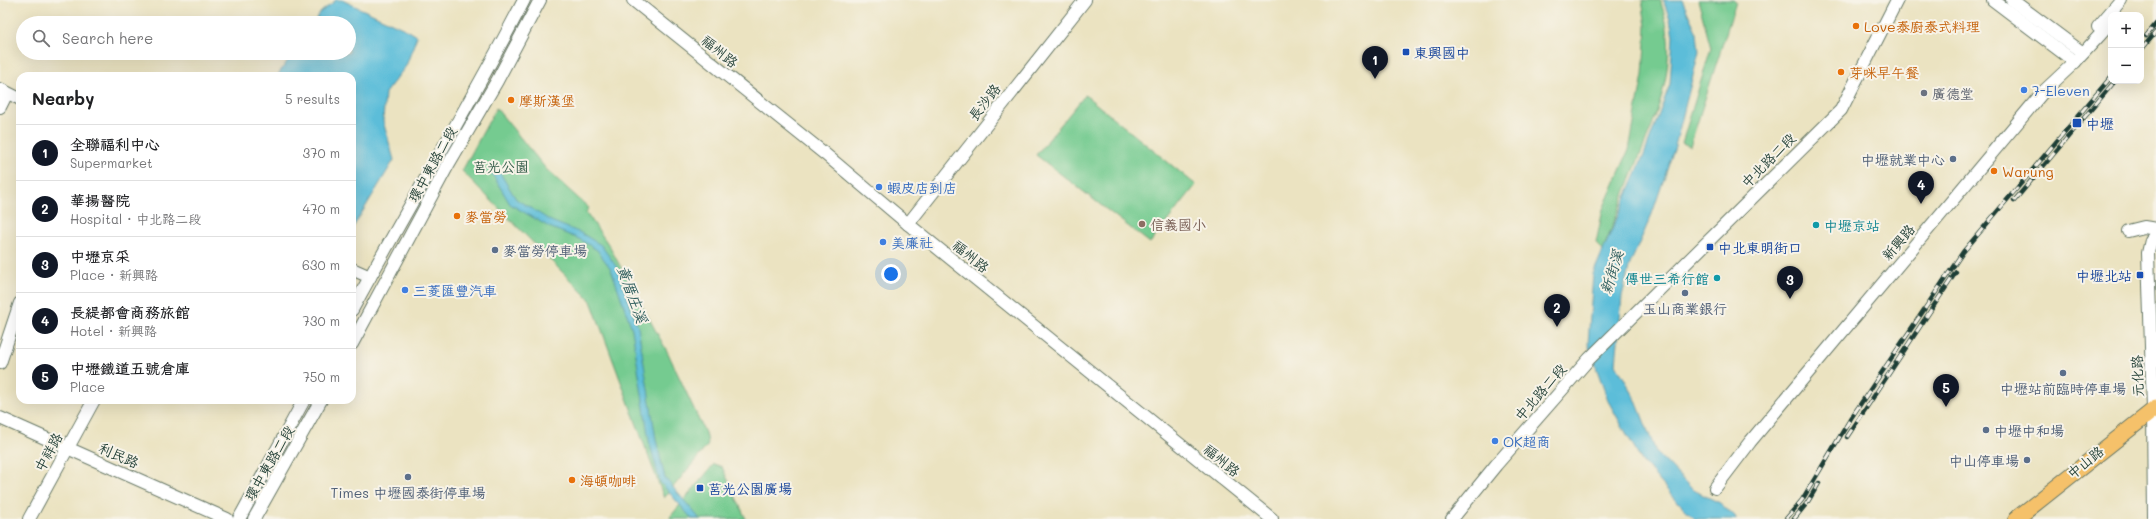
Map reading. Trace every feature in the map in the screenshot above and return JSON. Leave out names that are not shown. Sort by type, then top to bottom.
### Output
[{"type":"main road","name":"中山路","points":[[2016,519],[2155,408]]},
{"type":"street","name":"環中東路二段","points":[[356,303],[486,74],[524,0]]},
{"type":"street","name":"環中東路二段","points":[[356,337],[448,165],[497,81],[540,0]]},
{"type":"street","name":"福州路","points":[[633,0],[825,154],[908,224],[1272,519]]},
{"type":"street","name":"長沙路","points":[[908,224],[1084,0]]},
{"type":"street","name":"中北路二段","points":[[1452,519],[1496,465],[1589,359],[1841,110],[1897,0]]},
{"type":"street","points":[[1993,0],[2078,55]]},
{"type":"street","points":[[2012,0],[2078,55]]},
{"type":"street","name":"新興路","points":[[1715,488],[1750,442],[2043,92],[2078,55],[2121,0]]},
{"type":"street","points":[[2120,12],[2130,0]]},
{"type":"street","points":[[2078,55],[2108,26]]},
{"type":"street","points":[[0,107],[3,91],[16,97]]},
{"type":"street","points":[[2128,230],[2144,228],[2156,229]]},
{"type":"street","name":"元化路","points":[[2154,519],[2155,408],[2148,253],[2151,240],[2156,234]]},
{"type":"street","points":[[356,270],[370,278]]},
{"type":"street","points":[[0,363],[16,315]]},
{"type":"street","name":"中祥路","points":[[29,519],[92,404]]},
{"type":"street","name":"環中東路二段","points":[[239,519],[302,404]]},
{"type":"street","name":"環中東路二段","points":[[254,519],[319,404]]},
{"type":"street","name":"利民路","points":[[0,418],[227,519]]},
{"type":"green space","points":[[1642,0],[1660,0],[1666,23],[1668,66],[1664,87],[1651,128],[1603,250],[1596,243],[1603,209],[1629,150],[1643,75],[1646,26]]},
{"type":"green space","points":[[1698,0],[1733,0],[1736,2],[1690,146],[1682,143],[1711,48]]},
{"type":"green space","points":[[1085,95],[1196,185],[1150,243],[1036,155]]},
{"type":"green space","name":"莒光公園","points":[[496,108],[547,170],[589,208],[586,212],[608,244],[668,353],[707,437],[708,445],[664,498],[591,301],[462,171]]},
{"type":"green space","points":[[714,464],[722,467],[746,519],[671,519],[670,517]]},
{"type":"water","points":[[336,0],[342,0],[417,36],[406,66],[385,93],[383,121],[394,160],[356,222],[356,72],[280,72],[288,60],[356,60],[356,16],[318,16]]},
{"type":"water","name":"新街溪","points":[[1663,0],[1682,0],[1697,33],[1699,52],[1675,146],[1652,214],[1630,264],[1622,296],[1616,364],[1635,398],[1656,452],[1693,490],[1720,503],[1737,519],[1695,519],[1676,500],[1642,461],[1608,401],[1588,344],[1593,274],[1644,155],[1670,84],[1673,36],[1670,19]]},
{"type":"water","points":[[497,168],[516,199],[551,221],[581,233],[601,245],[616,266],[638,327],[656,439],[665,478],[700,519],[692,519],[660,482],[649,441],[632,329],[611,269],[597,250],[579,239],[549,227],[510,204],[491,172]]},
{"type":"railway","points":[[2146,36],[2156,24]]},
{"type":"railway","points":[[2143,48],[2156,32]]},
{"type":"railway","points":[[1786,519],[1802,500],[1851,418],[1963,252],[2108,81]]},
{"type":"railway","points":[[2014,201],[2112,84]]},
{"type":"railway","points":[[1847,437],[1956,272]]},
{"type":"railway","points":[[1794,519],[1807,503],[1819,483]]},
{"type":"place","name":"Love泰廚泰式料理","points":[[1856,26]]},
{"type":"place","name":"東興國中","points":[[1406,52]]},
{"type":"place","name":"芽咪早午餐","points":[[1841,72]]},
{"type":"place","name":"全聯福利中心","points":[[1375,79]]},
{"type":"place","name":"7-Eleven","points":[[2024,90]]},
{"type":"place","name":"廣德堂","points":[[1924,93]]},
{"type":"place","name":"摩斯漢堡","points":[[511,100]]},
{"type":"place","name":"中壢","points":[[2077,123]]},
{"type":"place","name":"中壢就業中心","points":[[1953,159]]},
{"type":"place","name":"Warung","points":[[1994,171]]},
{"type":"place","name":"蝦皮店到店","points":[[879,187]]},
{"type":"place","name":"長緹都會商務旅館","points":[[1921,204]]},
{"type":"place","name":"麥當勞","points":[[457,216]]},
{"type":"place","name":"信義國小","points":[[1142,224]]},
{"type":"place","name":"中壢京站","points":[[1816,225]]},
{"type":"place","name":"美廉社","points":[[883,242]]},
{"type":"place","name":"中北東明街口","points":[[1710,247]]},
{"type":"place","name":"麥當勞停車場","points":[[495,250]]},
{"type":"place","name":"中壢北站","points":[[2140,275]]},
{"type":"place","name":"傳世三希行館","points":[[1717,278]]},
{"type":"place","name":"三菱匯豐汽車","points":[[405,290]]},
{"type":"place","name":"玉山商業銀行","points":[[1685,293]]},
{"type":"place","name":"中壢京采","points":[[1790,299]]},
{"type":"place","name":"華揚醫院","points":[[1557,327]]},
{"type":"place","name":"中壢站前臨時停車場","points":[[2063,373]]},
{"type":"place","name":"中壢鐵道五號倉庫","points":[[1946,407]]},
{"type":"place","name":"中壢中和場","points":[[1986,430]]},
{"type":"place","name":"OK超商","points":[[1495,441]]},
{"type":"place","name":"中山停車場","points":[[2027,460]]},
{"type":"place","name":"Times 中壢國泰街停車場","points":[[408,477]]},
{"type":"place","name":"海頓咖啡","points":[[572,480]]},
{"type":"place","name":"莒光公園廣場","points":[[700,488]]},
{"type":"water label","name":"黃厝庄溪","points":[[633,294]]}]
